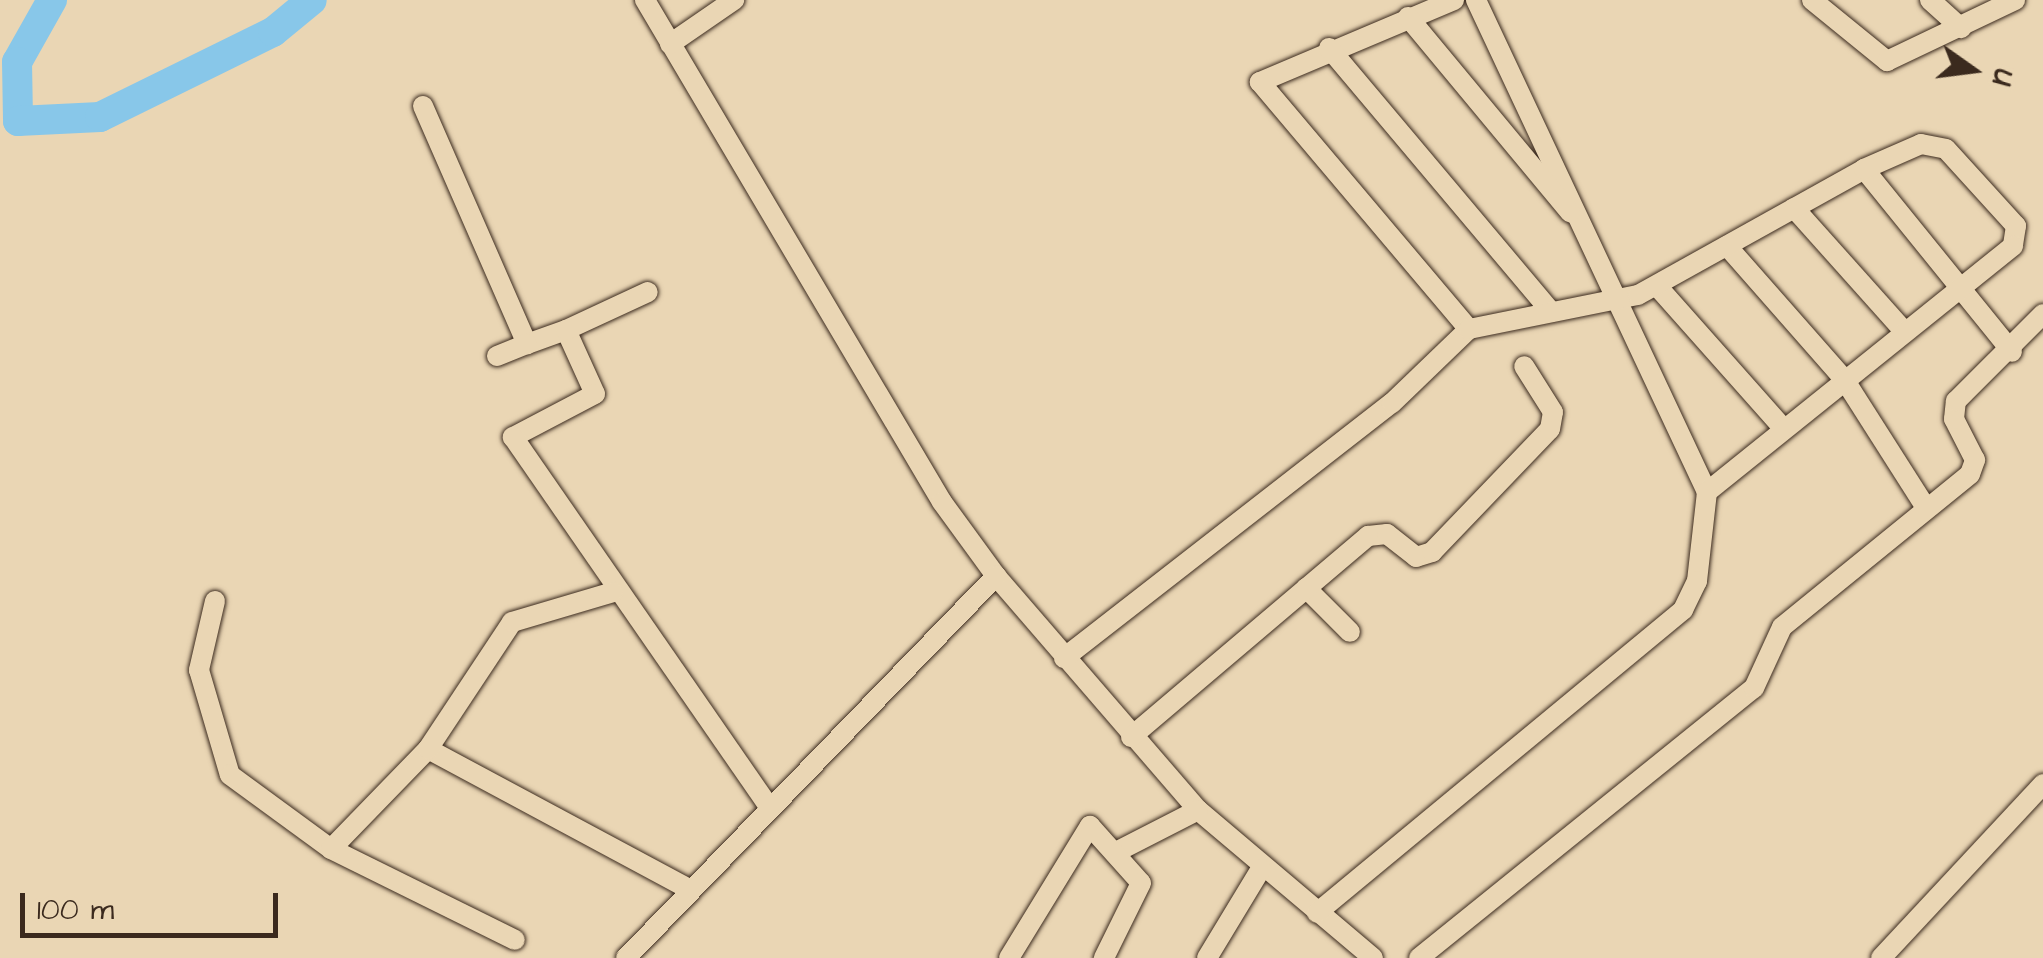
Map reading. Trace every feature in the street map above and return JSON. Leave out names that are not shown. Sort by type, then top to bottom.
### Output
[{"type":"street","points":[[645,0],[942,502],[996,576],[1131,737],[1198,810],[1261,869],[1373,958]]},
{"type":"street","points":[[670,44],[734,0]]},
{"type":"street","points":[[1454,0],[1268,71],[1260,85],[1469,329]]},
{"type":"street","points":[[1317,914],[1684,610],[1697,581],[1708,492],[1476,0]]},
{"type":"street","points":[[1812,0],[1887,61],[2015,0]]},
{"type":"street","points":[[1930,0],[1961,28]]},
{"type":"street","points":[[1408,18],[1590,235]]},
{"type":"street","points":[[1329,48],[1551,312]]},
{"type":"street","points":[[424,106],[527,344]]},
{"type":"street","points":[[1064,658],[1392,403],[1469,329],[1618,302],[1657,286],[1864,170],[1934,142],[2011,218],[2014,246],[1708,492]]},
{"type":"street","points":[[1864,170],[2012,352]]},
{"type":"street","points":[[1794,208],[1904,331]]},
{"type":"street","points":[[1728,246],[1844,380],[1925,506]]},
{"type":"street","points":[[1657,286],[1784,429]]},
{"type":"street","points":[[497,356],[648,292]]},
{"type":"street","points":[[1419,958],[1754,688],[1782,627],[1974,469],[1954,410],[2012,352],[2043,314]]},
{"type":"street","points":[[566,330],[595,397],[513,437],[613,592],[767,804]]},
{"type":"street","points":[[1131,737],[1373,533],[1416,557],[1432,552],[1550,429],[1552,412],[1524,366]]},
{"type":"street","points":[[626,958],[767,804],[996,576]]},
{"type":"street","points":[[1306,588],[1350,632]]},
{"type":"street","points":[[331,849],[428,749],[512,622],[613,592]]},
{"type":"street","points":[[216,601],[199,670],[226,769],[331,849],[515,940]]},
{"type":"street","points":[[428,749],[691,890]]},
{"type":"street","points":[[1880,958],[2043,784]]},
{"type":"street","points":[[1118,851],[1198,810]]},
{"type":"street","points":[[1009,958],[1082,830],[1095,827],[1141,884],[1104,958]]},
{"type":"street","points":[[1207,958],[1261,869]]},
{"type":"waterway","points":[[52,0],[17,62],[18,121],[100,117],[273,32],[312,0]]}]
